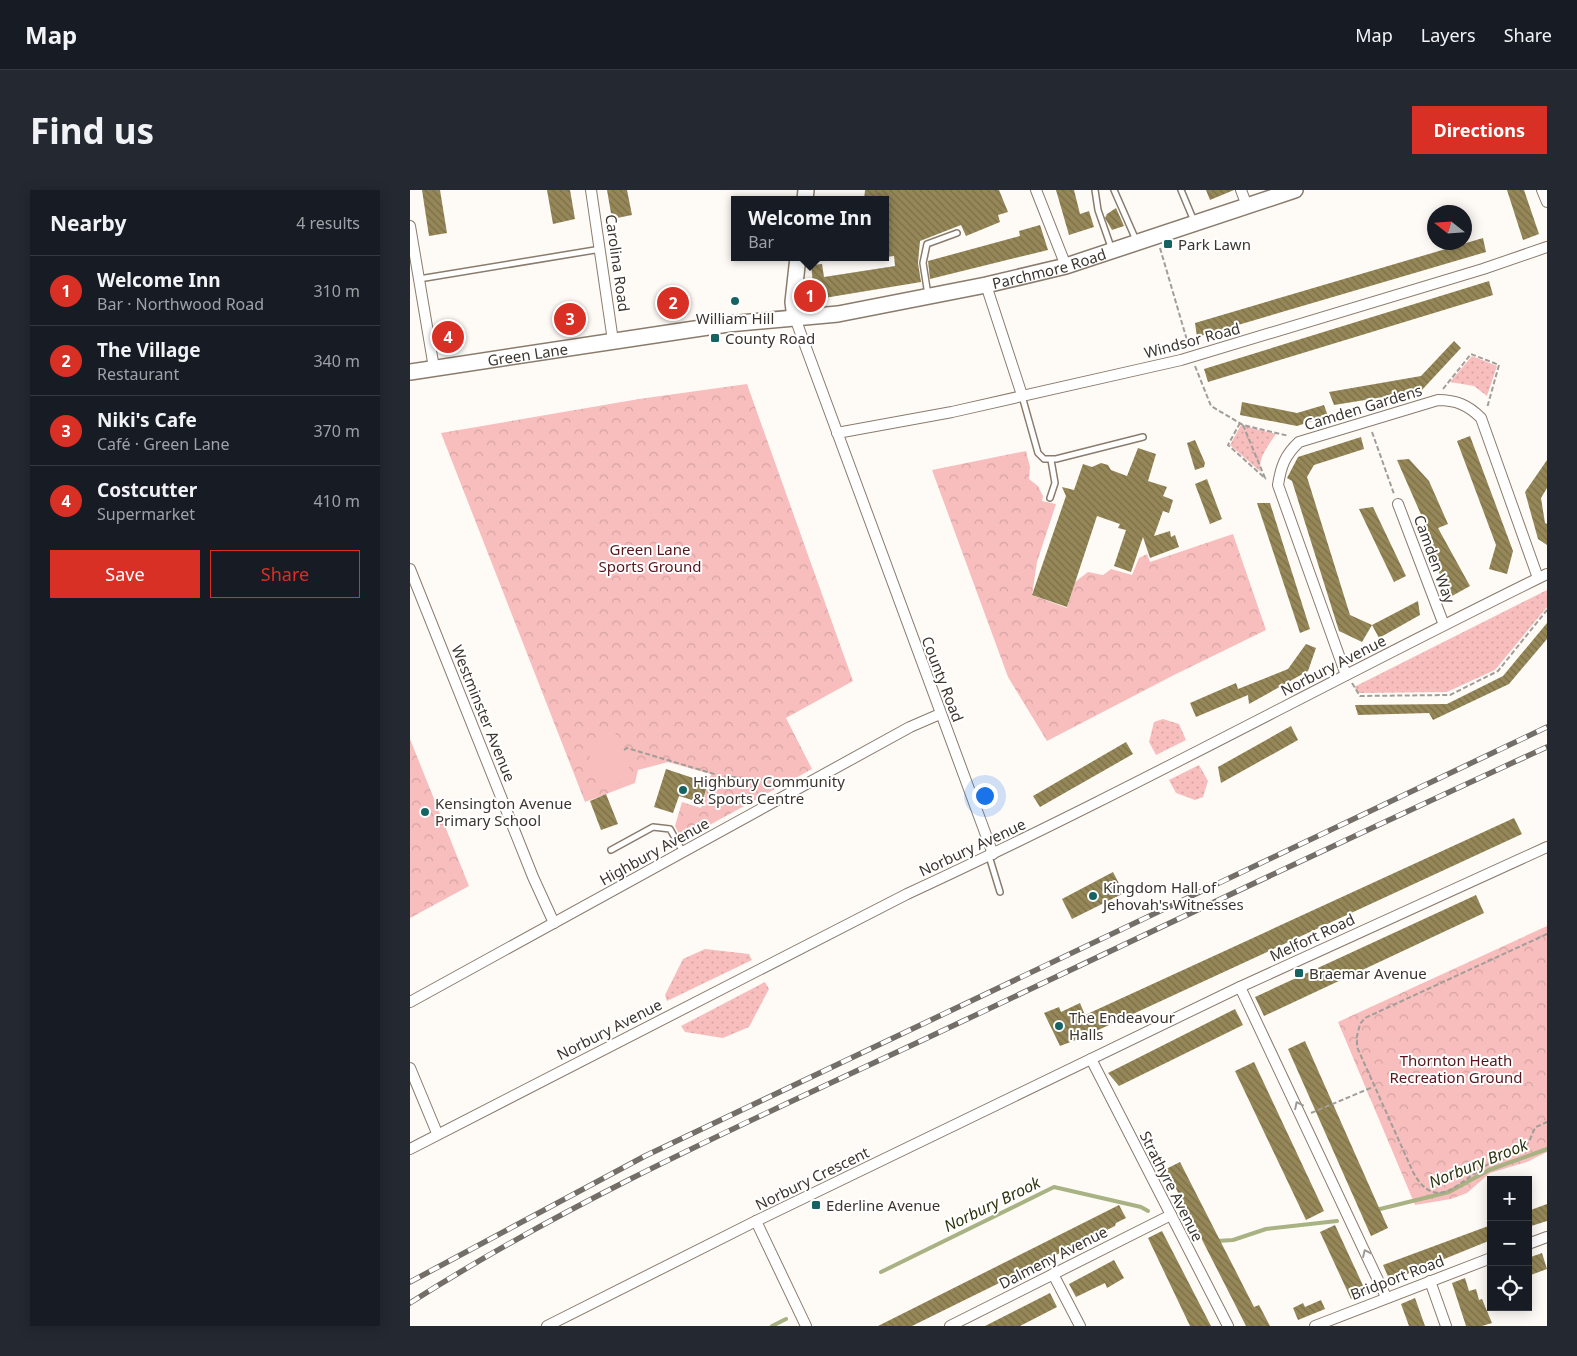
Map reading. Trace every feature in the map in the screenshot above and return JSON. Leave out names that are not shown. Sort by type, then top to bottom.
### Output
[{"type":"main road","name":"Parchmore Road","points":[[795,318],[838,314],[986,285],[1066,266],[1294,190]]},
{"type":"main road","points":[[795,318],[793,302],[798,261]]},
{"type":"main road","name":"Green Lane","points":[[410,372],[728,324],[795,318]]},
{"type":"street","name":"Carolina Road","points":[[591,190],[613,341]]},
{"type":"street","points":[[1036,190],[1066,266]]},
{"type":"street","points":[[1241,190],[1247,206]]},
{"type":"street","points":[[1542,190],[1547,202]]},
{"type":"street","points":[[410,226],[434,368]]},
{"type":"street","name":"Windsor Road","points":[[837,433],[952,412],[1187,358],[1473,272],[1547,247]]},
{"type":"street","points":[[986,285],[1022,395]]},
{"type":"street","name":"County Road","points":[[795,318],[991,855]]},
{"type":"street","name":"Camden Gardens","points":[[1278,485],[1280,469],[1288,452],[1299,442],[1438,400],[1451,400],[1463,404],[1481,418]]},
{"type":"street","points":[[1481,418],[1542,576]]},
{"type":"street","points":[[1278,485],[1346,675]]},
{"type":"street","name":"Camden Way","points":[[1398,504],[1444,625]]},
{"type":"street","name":"Westminster Avenue","points":[[410,569],[529,868],[554,923]]},
{"type":"street","name":"Norbury Avenue","points":[[410,1149],[437,1133],[907,894],[991,855],[1200,751],[1542,576]]},
{"type":"street","name":"Highbury Avenue","points":[[410,1002],[910,727],[940,714]]},
{"type":"street","name":"Melfort Road","points":[[1091,1059],[1240,987],[1547,847]]},
{"type":"street","points":[[1240,987],[1303,1117],[1386,1297]]},
{"type":"street","name":"Strathyre Avenue","points":[[1091,1059],[1228,1326]]},
{"type":"street","name":"Norbury Crescent","points":[[547,1326],[756,1221],[1091,1059]]},
{"type":"street","points":[[410,1068],[437,1133]]},
{"type":"street","name":"Dalmeny Avenue","points":[[950,1326],[1171,1215]]},
{"type":"street","points":[[756,1221],[806,1326]]},
{"type":"street","points":[[1532,1243],[1547,1237]]},
{"type":"street","name":"Bridport Road","points":[[1315,1326],[1487,1260]]},
{"type":"street","points":[[1054,1274],[1080,1326]]},
{"type":"street","points":[[1430,1281],[1446,1326]]},
{"type":"lane","points":[[1095,190],[1098,210],[1112,250]]},
{"type":"lane","points":[[1114,190],[1137,242]]},
{"type":"lane","points":[[1181,190],[1195,224]]},
{"type":"lane","points":[[928,296],[923,263],[927,244],[957,233]]},
{"type":"lane","points":[[420,279],[601,249]]},
{"type":"lane","points":[[1022,395],[1038,453],[1044,459],[1051,460],[1143,437]]},
{"type":"lane","points":[[1050,498],[1055,483],[1051,460]]},
{"type":"lane","points":[[611,850],[653,827],[670,829],[683,852]]},
{"type":"lane","points":[[991,855],[1000,892]]},
{"type":"path","points":[[1438,400],[1440,392],[1471,354],[1499,365],[1486,410],[1481,418]]},
{"type":"path","points":[[1368,420],[1398,504]]},
{"type":"path","points":[[1240,423],[1228,445],[1266,480],[1278,485]]},
{"type":"path","points":[[1243,425],[1266,480]]},
{"type":"path","points":[[1346,675],[1360,696],[1450,695],[1498,671],[1547,610]]},
{"type":"path","points":[[624,750],[627,748],[721,776],[781,781],[789,794]]},
{"type":"path","points":[[1547,934],[1365,1018],[1360,1024],[1357,1036],[1357,1047],[1373,1087],[1420,1184],[1430,1191],[1439,1193],[1463,1184],[1487,1165],[1520,1151],[1528,1143],[1536,1127],[1547,1122]]},
{"type":"path","points":[[1303,1117],[1373,1087]]},
{"type":"green space","points":[[1472,356],[1497,366],[1487,396],[1474,386],[1450,382]]},
{"type":"green space","name":"Green Lane Sports Ground","points":[[747,384],[853,681],[786,718],[812,769],[682,840],[675,826],[682,802],[701,808],[711,774],[668,762],[638,770],[635,783],[585,802],[441,433],[639,399]]},
{"type":"green space","points":[[1241,425],[1276,434],[1262,457],[1261,472],[1230,445]]},
{"type":"green space","points":[[1026,451],[1030,467],[1029,479],[1038,486],[1043,496],[1042,501],[1056,504],[1037,562],[1032,595],[1067,608],[1075,582],[1088,572],[1103,575],[1111,569],[1132,575],[1139,558],[1147,554],[1150,562],[1233,534],[1266,630],[1047,741],[1008,677],[932,470]]},
{"type":"green space","points":[[1547,590],[1547,607],[1495,670],[1447,692],[1359,693],[1354,687]]},
{"type":"green space","points":[[1163,719],[1179,724],[1186,740],[1156,755],[1149,742],[1154,722]]},
{"type":"green space","points":[[614,730],[633,777],[603,789],[584,742]]},
{"type":"green space","name":"Kensington Avenue Primary School","points":[[410,739],[469,886],[410,918]]},
{"type":"green space","points":[[1199,765],[1208,781],[1203,797],[1195,800],[1176,793],[1169,780]]},
{"type":"green space","name":"Thornton Heath Recreation Ground","points":[[1547,926],[1547,1152],[1527,1162],[1490,1173],[1467,1193],[1451,1199],[1415,1205],[1338,1022]]},
{"type":"green space","points":[[705,949],[749,954],[752,960],[667,1001],[665,995],[683,959]]},
{"type":"green space","points":[[765,982],[769,989],[749,1027],[723,1038],[685,1032],[681,1026]]},
{"type":"building","points":[[422,190],[440,190],[447,233],[429,236]]},
{"type":"building","points":[[547,190],[570,190],[575,219],[553,224]]},
{"type":"building","points":[[607,190],[627,190],[632,215],[612,219]]},
{"type":"building","points":[[865,190],[999,190],[1008,212],[998,215],[1000,222],[966,236],[961,225],[920,241],[918,263],[921,282],[806,301],[803,298],[805,285],[813,283],[811,265],[822,264],[824,277],[895,266],[894,256],[889,257],[889,196],[864,196]]},
{"type":"building","points":[[1056,190],[1074,190],[1080,214],[1089,211],[1094,227],[1069,235]]},
{"type":"building","points":[[1206,190],[1234,190],[1210,200]]},
{"type":"building","points":[[1507,190],[1524,190],[1539,234],[1523,240]]},
{"type":"building","points":[[1116,208],[1124,226],[1112,230],[1105,218],[1107,214]]},
{"type":"building","points":[[1040,225],[1048,250],[930,279],[928,261],[1020,236],[1019,231]]},
{"type":"building","points":[[1483,238],[1486,252],[1197,337],[1195,323],[1442,250],[1472,250],[1472,241]]},
{"type":"building","points":[[1489,281],[1493,295],[1208,382],[1204,369]]},
{"type":"building","points":[[1454,341],[1461,348],[1421,391],[1334,405],[1329,392],[1421,376]]},
{"type":"building","points":[[1242,402],[1297,413],[1324,405],[1328,416],[1297,426],[1240,415]]},
{"type":"building","points":[[1470,436],[1513,551],[1507,574],[1489,569],[1496,545],[1457,441]]},
{"type":"building","points":[[1361,437],[1364,449],[1314,465],[1307,477],[1350,615],[1372,625],[1362,642],[1339,631],[1292,481],[1287,478],[1298,457]]},
{"type":"building","points":[[1195,440],[1205,463],[1204,467],[1195,470],[1187,443]]},
{"type":"building","points":[[1138,448],[1156,454],[1148,481],[1167,487],[1163,496],[1173,500],[1169,513],[1163,511],[1154,536],[1170,531],[1171,537],[1175,535],[1179,547],[1150,558],[1143,537],[1131,572],[1114,566],[1126,530],[1118,528],[1120,524],[1097,516],[1067,607],[1032,595],[1066,496],[1062,487],[1074,490],[1083,464],[1092,467],[1101,463],[1108,465],[1111,470],[1127,476]]},
{"type":"building","points":[[1409,459],[1429,481],[1448,524],[1438,528],[1470,586],[1452,596],[1426,549],[1434,544],[1397,460]]},
{"type":"building","points":[[1547,460],[1547,488],[1541,498],[1545,523],[1547,524],[1547,545],[1538,539],[1525,492]]},
{"type":"building","points":[[1207,479],[1222,519],[1210,524],[1195,484]]},
{"type":"building","points":[[1257,503],[1270,503],[1310,629],[1300,633]]},
{"type":"building","points":[[1373,507],[1406,576],[1394,582],[1359,509]]},
{"type":"building","points":[[1418,601],[1420,615],[1379,638],[1372,625]]},
{"type":"building","points":[[1547,623],[1547,639],[1509,684],[1433,720],[1429,713],[1358,715],[1355,705],[1447,704],[1503,676]]},
{"type":"building","points":[[1306,644],[1316,648],[1308,671],[1249,704],[1248,695],[1196,717],[1190,703],[1236,683],[1238,689],[1288,669]]},
{"type":"building","points":[[1291,726],[1298,740],[1221,783],[1218,767]]},
{"type":"building","points":[[1126,742],[1133,754],[1040,807],[1033,796]]},
{"type":"building","name":"Highbury Community & Sports Centre","points":[[666,769],[708,783],[702,803],[679,796],[673,813],[654,807]]},
{"type":"building","points":[[606,794],[618,824],[601,830],[590,801]]},
{"type":"building","points":[[1514,818],[1522,834],[1081,1038],[1060,1046],[1044,1013],[1059,1007],[1061,1012],[1080,1003],[1085,1015]]},
{"type":"building","name":"Kingdom Hall of Jehovah's Witnesses","points":[[1113,872],[1124,893],[1072,919],[1062,899]]},
{"type":"building","points":[[1476,895],[1484,913],[1264,1016],[1255,997]]},
{"type":"building","points":[[1235,1009],[1243,1025],[1119,1086],[1108,1073]]},
{"type":"building","points":[[1305,1041],[1388,1228],[1371,1236],[1288,1049]]},
{"type":"building","points":[[1254,1062],[1324,1211],[1306,1220],[1235,1071]]},
{"type":"building","points":[[1180,1162],[1254,1307],[1259,1305],[1270,1326],[1246,1326],[1166,1169]]},
{"type":"building","points":[[1547,1204],[1547,1221],[1532,1226],[1532,1210]]},
{"type":"building","points":[[1119,1205],[1126,1218],[1116,1223],[1115,1226],[912,1326],[878,1326]]},
{"type":"building","points":[[1335,1225],[1366,1292],[1351,1299],[1320,1232]]},
{"type":"building","points":[[1487,1226],[1487,1242],[1390,1281],[1383,1265]]},
{"type":"building","points":[[1162,1231],[1211,1326],[1190,1326],[1148,1238]]},
{"type":"building","points":[[1542,1253],[1547,1269],[1532,1275],[1532,1257]]},
{"type":"building","points":[[1114,1260],[1124,1278],[1107,1288],[1105,1283],[1076,1297],[1069,1284]]},
{"type":"building","points":[[1465,1278],[1469,1291],[1476,1289],[1479,1300],[1482,1299],[1492,1323],[1482,1326],[1466,1326],[1452,1283]]},
{"type":"building","points":[[1050,1293],[1057,1307],[1020,1326],[985,1326]]},
{"type":"building","points":[[1415,1298],[1425,1326],[1409,1326],[1401,1304]]},
{"type":"building","points":[[1321,1300],[1325,1309],[1298,1320],[1293,1308],[1303,1303],[1305,1307]]},
{"type":"waterway","name":"Norbury Brook","points":[[1376,1210],[1449,1192],[1489,1170],[1547,1149]]},
{"type":"waterway","name":"Norbury Brook","points":[[881,1272],[1054,1187],[1141,1207],[1148,1211]]},
{"type":"waterway","name":"Norbury Brook","points":[[1217,1241],[1233,1240],[1266,1229],[1337,1221]]},
{"type":"waterway","name":"Norbury Brook","points":[[772,1326],[786,1319]]},
{"type":"railway","points":[[410,1282],[645,1156],[1547,727]]},
{"type":"railway","points":[[410,1303],[535,1229],[598,1195],[728,1131],[1313,855],[1547,747]]},
{"type":"place","name":"Park Lawn","points":[[1168,244]]},
{"type":"place","name":"Welcome Inn","points":[[810,296]]},
{"type":"place","name":"William Hill","points":[[735,301]]},
{"type":"place","name":"The Village","points":[[673,303]]},
{"type":"place","name":"Niki's Cafe","points":[[570,319]]},
{"type":"place","name":"Costcutter","points":[[448,337]]},
{"type":"place","name":"County Road","points":[[715,338]]},
{"type":"place","name":"Highbury Community & Sports Centre","points":[[683,790]]},
{"type":"place","name":"Kensington Avenue Primary School","points":[[425,812]]},
{"type":"place","name":"Kingdom Hall of Jehovah's Witnesses","points":[[1093,896]]},
{"type":"place","name":"Braemar Avenue","points":[[1299,973]]},
{"type":"place","name":"The Endeavour Halls","points":[[1059,1026]]},
{"type":"place","name":"Ederline Avenue","points":[[816,1205]]}]
